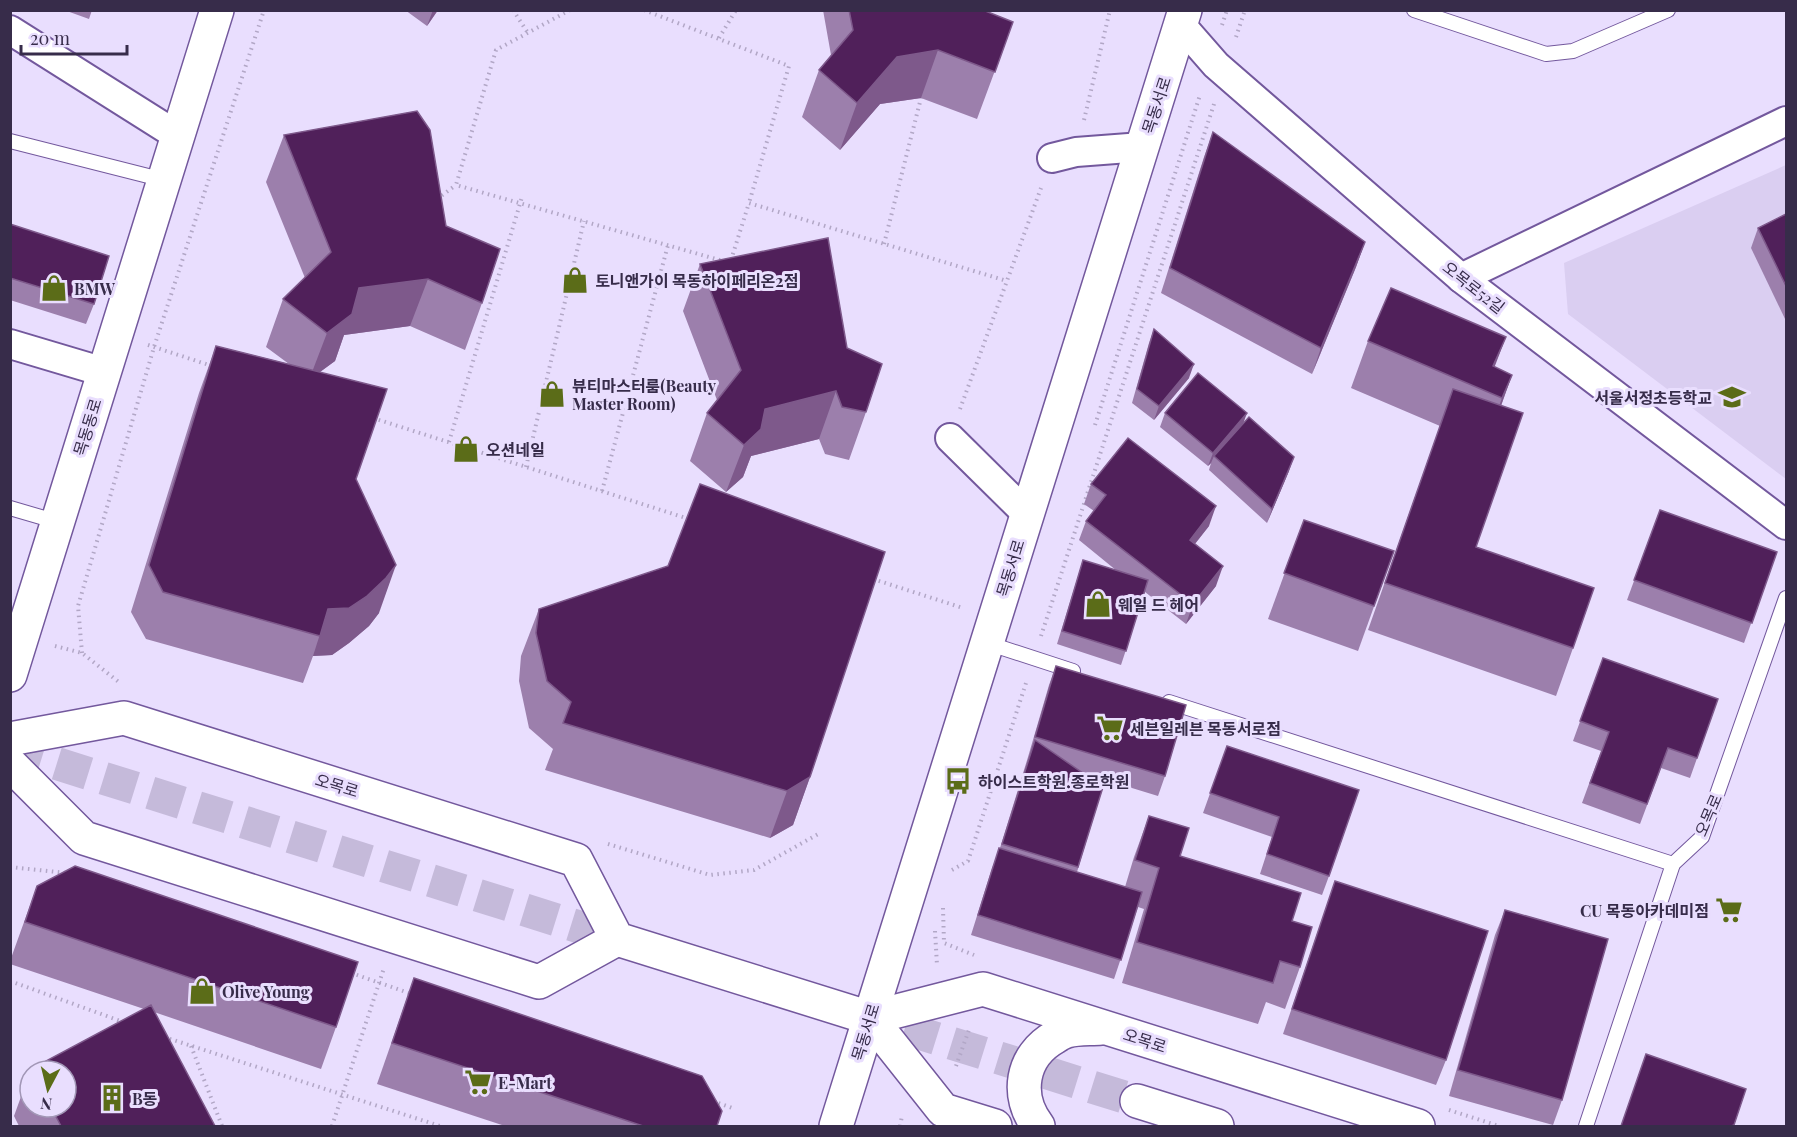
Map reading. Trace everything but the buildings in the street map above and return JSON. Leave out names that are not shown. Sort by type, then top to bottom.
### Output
[{"type":"main road","name":"목동동로","points":[[10,675],[217,10]]},
{"type":"main road","name":"목동서로","points":[[836,1126],[1183,18]]},
{"type":"main road","name":"오목로","points":[[10,739],[124,718],[576,860],[617,939]]},
{"type":"main road","points":[[10,764],[84,838],[539,982],[617,939],[870,1018],[943,1110],[995,1126]]},
{"type":"main road","name":"오목로","points":[[870,1018],[983,989],[1418,1126]]},
{"type":"main road","points":[[1038,1126],[1027,1104],[1023,1080],[1034,1055],[1043,1044],[1067,1030],[1105,1028]]},
{"type":"main road","points":[[1137,1101],[1217,1126]]},
{"type":"street","name":"오목로52길","points":[[1183,18],[1218,66],[1461,278],[1786,525]]},
{"type":"street","points":[[10,30],[178,136]]},
{"type":"street","points":[[1461,278],[1786,121]]},
{"type":"street","points":[[1064,155],[1142,147]]},
{"type":"street","points":[[10,344],[104,372]]},
{"type":"street","points":[[950,438],[1027,514]]},
{"type":"lane","points":[[1414,10],[1546,54],[1573,51],[1668,10]]},
{"type":"lane","points":[[10,141],[164,180]]},
{"type":"lane","points":[[10,508],[58,522]]},
{"type":"lane","name":"오목로","points":[[1587,1126],[1673,864],[1702,837],[1786,598]]},
{"type":"lane","points":[[991,631],[1034,659],[1088,676]]},
{"type":"lane","points":[[1152,697],[1673,864]]},
{"type":"path","points":[[82,652],[78,606],[154,347],[264,10]]},
{"type":"path","points":[[513,10],[528,33]]},
{"type":"path","points":[[428,206],[456,185],[496,50],[570,10]]},
{"type":"path","points":[[456,185],[730,263],[789,66],[644,10]]},
{"type":"path","points":[[718,38],[736,10]]},
{"type":"path","points":[[950,438],[1007,281],[1064,155],[1110,10]]},
{"type":"path","points":[[950,871],[968,861],[1034,659],[1218,66],[1227,10]]},
{"type":"path","points":[[1094,428],[1218,66],[1245,10]]},
{"type":"path","points":[[884,244],[921,98]]},
{"type":"path","points":[[449,442],[522,197]]},
{"type":"path","points":[[749,203],[1007,281]]},
{"type":"path","points":[[526,467],[584,221]]},
{"type":"path","points":[[602,491],[668,245]]},
{"type":"path","points":[[116,335],[222,369]]},
{"type":"path","points":[[370,417],[692,520]]},
{"type":"path","points":[[871,579],[991,631]]},
{"type":"path","points":[[10,867],[72,873]]},
{"type":"path","points":[[943,904],[944,943],[981,959]]},
{"type":"path","points":[[928,1003],[938,962],[934,921]]},
{"type":"path","points":[[332,1126],[394,936]]},
{"type":"path","points":[[346,971],[412,994]]},
{"type":"path","points":[[10,981],[134,1026]]},
{"type":"path","points":[[956,1066],[974,1018]]},
{"type":"path","points":[[157,1034],[440,1126]]},
{"type":"path","points":[[190,1046],[222,1126]]},
{"type":"path","points":[[900,1126],[913,1071]]},
{"type":"path","points":[[710,1100],[732,1108]]},
{"type":"shaded area","name":"서울서정초등학교","points":[[1786,165],[1786,479],[1568,314],[1564,263]]},
{"type":"tunnel","points":[[10,749],[637,945]]},
{"type":"tunnel","points":[[858,1014],[1137,1101]]},
{"type":"place","name":"토니앤가이 목동하이페리온2점","points":[[575,280]]},
{"type":"place","name":"BMW","points":[[54,288]]},
{"type":"place","name":"뷰티마스터룸(Beauty Master Room)","points":[[552,394]]},
{"type":"place","name":"서울서정초등학교","points":[[1732,397]]},
{"type":"place","name":"오션네일","points":[[466,449]]},
{"type":"place","name":"웨일 드 헤어","points":[[1098,604]]},
{"type":"place","name":"세븐일레븐 목동서로점","points":[[1110,728]]},
{"type":"place","name":"하이스트학원.종로학원","points":[[958,781]]},
{"type":"place","name":"CU 목동아카데미점","points":[[1729,910]]},
{"type":"place","name":"Olive Young","points":[[202,991]]},
{"type":"place","name":"E-Mart","points":[[478,1082]]},
{"type":"place","name":"B동","points":[[112,1098]]}]
